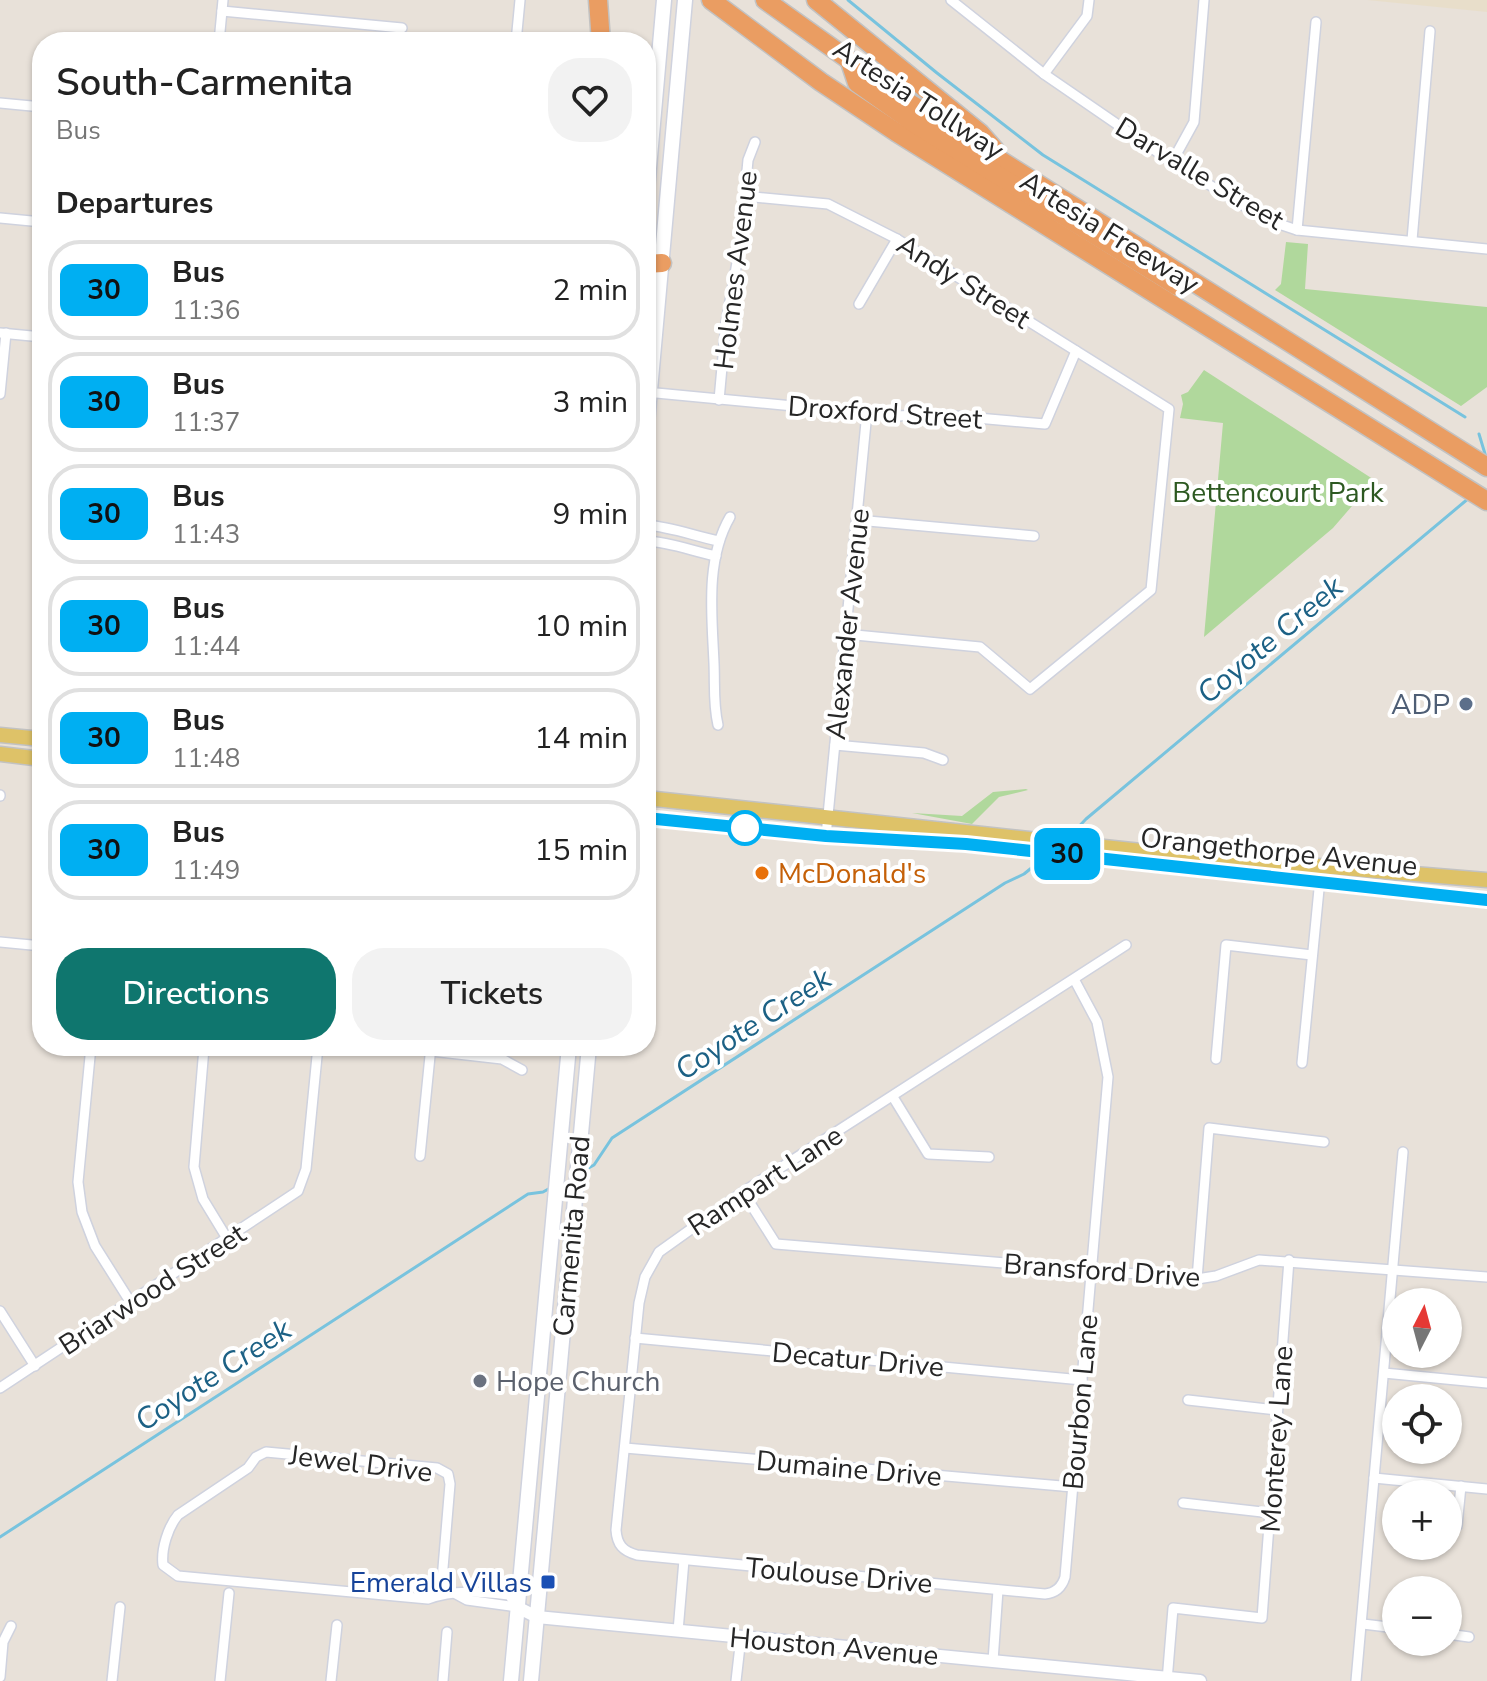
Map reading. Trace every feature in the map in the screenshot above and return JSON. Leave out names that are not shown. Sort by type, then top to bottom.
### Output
[{"type":"highway","points":[[598,0],[600,32]]},
{"type":"highway","name":"Artesia Freeway","points":[[711,0],[821,82],[896,132],[1487,501]]},
{"type":"highway","name":"Artesia Tollway","points":[[728,0],[897,121],[1231,332],[1239,346]]},
{"type":"highway","name":"Artesia Freeway","points":[[765,0],[850,62],[1010,167],[1487,467]]},
{"type":"highway","points":[[816,0],[980,133],[1010,167]]},
{"type":"highway","name":"Artesia Tollway","points":[[850,62],[857,83],[983,167],[1178,286],[1200,285]]},
{"type":"main road","points":[[656,90],[664,0]]},
{"type":"main road","points":[[656,246],[685,5]]},
{"type":"main road","points":[[0,735],[32,738]]},
{"type":"main road","points":[[0,754],[32,758]]},
{"type":"main road","name":"Orangethorpe Avenue","points":[[656,799],[828,816],[972,839],[1123,854],[1321,865],[1487,880]]},
{"type":"main road","name":"Orangethorpe Avenue","points":[[656,819],[826,836],[972,839]]},
{"type":"main road","name":"Orangethorpe Avenue","points":[[1123,854],[1180,868],[1487,900]]},
{"type":"main road","name":"Carmenita Road","points":[[511,1681],[568,1056]]},
{"type":"main road","name":"Carmenita Road","points":[[531,1681],[588,1056]]},
{"type":"street","points":[[517,32],[520,0]]},
{"type":"street","points":[[1044,74],[1087,16],[1089,0]]},
{"type":"street","points":[[1172,162],[1194,122],[1204,0]]},
{"type":"street","name":"Darvalle Street","points":[[957,2],[1044,74],[1172,162],[1267,220],[1297,230],[1487,249]]},
{"type":"street","points":[[220,32],[222,5],[402,28]]},
{"type":"street","points":[[1297,230],[1316,22]]},
{"type":"street","points":[[1412,240],[1430,31]]},
{"type":"street","points":[[0,103],[32,106]]},
{"type":"street","name":"Holmes Avenue","points":[[719,400],[748,160],[755,142]]},
{"type":"street","name":"Andy Street","points":[[744,196],[828,204],[897,239],[1169,409],[1151,590],[1030,689],[980,647],[845,634]]},
{"type":"street","points":[[0,218],[32,221]]},
{"type":"street","points":[[859,304],[897,239]]},
{"type":"street","points":[[0,394],[3,333],[32,336]]},
{"type":"street","name":"Droxford Street","points":[[656,393],[898,416],[932,414],[1045,424],[1076,351]]},
{"type":"street","name":"Alexander Avenue","points":[[826,836],[867,412]]},
{"type":"street","points":[[718,725],[713,704],[711,606],[719,541],[730,517]]},
{"type":"street","points":[[857,520],[1034,536]]},
{"type":"street","points":[[656,526],[719,541]]},
{"type":"street","points":[[656,541],[716,556]]},
{"type":"street","points":[[835,745],[924,753],[943,760]]},
{"type":"street","points":[[1302,1063],[1321,865]]},
{"type":"street","points":[[0,942],[32,945]]},
{"type":"street","name":"Rampart Lane","points":[[621,1548],[616,1530],[635,1338],[645,1277],[659,1252],[743,1192],[1126,945]]},
{"type":"street","points":[[1216,1059],[1226,945],[1312,955]]},
{"type":"street","name":"Bourbon Lane","points":[[1058,1590],[1065,1577],[1108,1077],[1097,1022],[1074,979]]},
{"type":"street","points":[[90,1056],[78,1182],[82,1212],[95,1246],[131,1303]]},
{"type":"street","points":[[203,1056],[194,1167],[203,1199],[228,1240]]},
{"type":"street","name":"Briarwood Street","points":[[0,1388],[294,1196],[306,1169],[317,1056]]},
{"type":"street","points":[[420,1156],[430,1056]]},
{"type":"street","points":[[481,1056],[502,1059],[522,1070]]},
{"type":"street","points":[[893,1097],[928,1154],[989,1157]]},
{"type":"street","points":[[1197,1279],[1209,1128],[1324,1142]]},
{"type":"street","points":[[1356,1681],[1403,1152]]},
{"type":"street","name":"Bransford Drive","points":[[743,1192],[776,1244],[1197,1279],[1216,1276],[1259,1260],[1487,1277]]},
{"type":"street","name":"Monterey Lane","points":[[1167,1680],[1173,1608],[1262,1618],[1289,1260]]},
{"type":"street","points":[[0,1311],[35,1366]]},
{"type":"street","name":"Decatur Drive","points":[[635,1338],[1082,1380]]},
{"type":"street","points":[[1384,1373],[1487,1383]]},
{"type":"street","points":[[1188,1400],[1277,1410]]},
{"type":"street","name":"Dumaine Drive","points":[[625,1448],[1073,1487]]},
{"type":"street","name":"Jewel Drive","points":[[441,1592],[450,1484],[448,1474],[437,1468],[266,1452],[256,1457],[248,1468],[178,1515],[162,1553],[163,1565],[178,1576],[428,1599],[441,1592],[456,1594],[468,1590],[509,1595],[517,1607]]},
{"type":"street","points":[[1374,1478],[1396,1480]]},
{"type":"street","points":[[1462,1486],[1487,1489]]},
{"type":"street","points":[[1183,1503],[1271,1513]]},
{"type":"street","name":"Toulouse Drive","points":[[621,1548],[637,1555],[684,1560],[1045,1594],[1058,1590]]},
{"type":"street","points":[[678,1631],[684,1560]]},
{"type":"street","points":[[993,1661],[998,1590]]},
{"type":"street","points":[[220,1681],[229,1593]]},
{"type":"street","points":[[112,1681],[120,1607]]},
{"type":"street","name":"Houston Avenue","points":[[517,1607],[537,1617],[1200,1681]]},
{"type":"street","points":[[1363,1624],[1382,1626]]},
{"type":"street","points":[[331,1681],[337,1625]]},
{"type":"street","points":[[0,1677],[3,1642],[11,1626]]},
{"type":"street","points":[[443,1681],[447,1632]]},
{"type":"street","points":[[1462,1636],[1469,1637]]},
{"type":"street","points":[[736,1681],[741,1637]]},
{"type":"shaded area","points":[[1367,0],[1487,0],[1487,12]]},
{"type":"green space","points":[[1286,242],[1308,244],[1305,289],[1487,307],[1487,387],[1461,406],[1275,290],[1281,284]]},
{"type":"green space","name":"Bettencourt Park","points":[[1204,370],[1379,483],[1352,506],[1333,528],[1204,637],[1223,423],[1180,418],[1181,395],[1188,392]]},
{"type":"green space","points":[[1026,789],[999,797],[972,824],[912,813],[962,816],[993,792]]},
{"type":"waterway","points":[[848,0],[1043,155],[1465,417]]},
{"type":"waterway","points":[[1479,434],[1486,457]]},
{"type":"waterway","name":"Coyote Creek","points":[[1069,837],[1086,819],[1469,498]]},
{"type":"waterway","name":"Coyote Creek","points":[[583,1171],[594,1165],[612,1138],[1005,883],[1024,874],[1045,857]]},
{"type":"waterway","name":"Coyote Creek","points":[[0,1537],[528,1194],[552,1187]]},
{"type":"bus line","name":"30","points":[[656,819],[826,836],[966,844],[1118,858],[1180,868],[1487,900]]},
{"type":"place","name":"ADP","points":[[1466,704]]},
{"type":"place","name":"McDonald's","points":[[762,873]]},
{"type":"place","name":"Hope Church","points":[[480,1381]]},
{"type":"place","name":"Emerald Villas","points":[[548,1582]]}]
